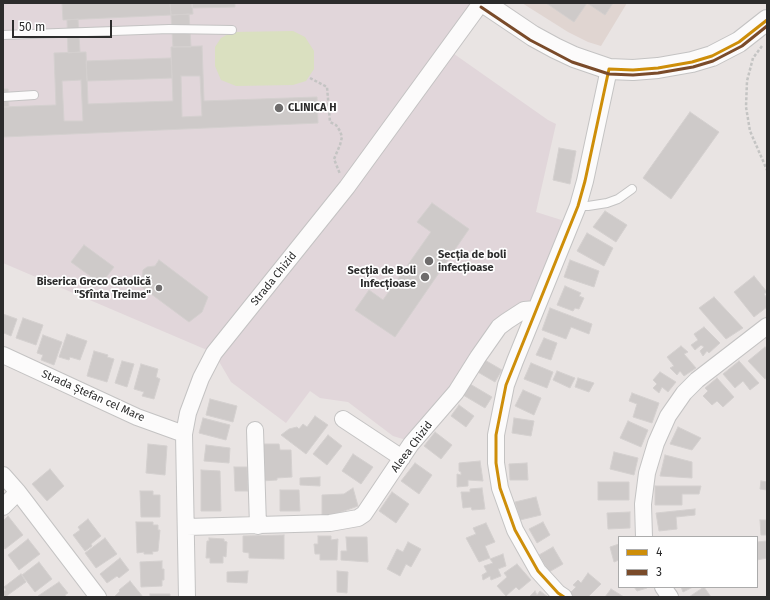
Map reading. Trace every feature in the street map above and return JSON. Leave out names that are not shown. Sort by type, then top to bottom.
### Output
[{"type":"street","name":"Strada Chizid","points":[[187,597],[187,527],[184,434],[188,413],[201,378],[214,353],[347,187],[481,3]]},
{"type":"street","points":[[484,3],[533,36],[555,48],[574,57],[609,69],[633,70],[658,68],[692,62],[712,56],[739,42],[767,20]]},
{"type":"street","points":[[564,597],[558,593],[538,571],[515,530],[500,488],[496,463],[496,435],[504,392],[515,360],[578,206],[585,181],[609,69]]},
{"type":"street","name":"Aleea Chizid","points":[[187,527],[330,523],[358,518],[369,508],[411,444],[456,392],[499,327],[524,310],[536,309]]},
{"type":"street","points":[[644,536],[643,504],[647,474],[656,443],[668,416],[684,393],[697,380],[767,326]]},
{"type":"street","name":"Strada Ștefan cel Mare","points":[[3,356],[137,417],[184,434]]},
{"type":"street","points":[[343,418],[402,458]]},
{"type":"street","points":[[255,430],[258,526]]},
{"type":"street","points":[[3,475],[18,492],[98,597]]},
{"type":"street","points":[[3,507],[18,492]]},
{"type":"street","points":[[664,588],[670,597]]},
{"type":"lane","points":[[3,35],[169,29],[232,30]]},
{"type":"lane","points":[[3,97],[34,96]]},
{"type":"lane","points":[[578,206],[593,206],[607,203],[618,199],[632,189]]},
{"type":"path","points":[[762,45],[753,58],[747,81],[746,107],[750,131],[767,170]]},
{"type":"path","points":[[310,78],[327,87],[330,122],[336,125],[342,137],[334,159],[338,169]]},
{"type":"shaded area","points":[[3,3],[481,3],[447,49],[548,120],[556,124],[536,212],[571,223],[536,309],[524,310],[406,440],[393,436],[348,402],[320,398],[310,391],[286,423],[231,382],[214,353],[3,263]]},
{"type":"shaded area","points":[[522,3],[627,3],[601,46],[588,42],[568,32]]},
{"type":"green space","points":[[293,31],[305,37],[314,51],[314,69],[306,81],[293,85],[236,86],[221,80],[215,66],[215,47],[221,38],[232,32]]},
{"type":"building","points":[[62,3],[170,3],[171,15],[63,20]]},
{"type":"building","points":[[170,3],[192,3],[193,14],[171,15]]},
{"type":"building","points":[[192,3],[235,3],[235,7],[192,8]]},
{"type":"building","points":[[546,3],[587,3],[574,22]]},
{"type":"building","points":[[587,3],[613,3],[605,15]]},
{"type":"building","points":[[189,14],[191,47],[173,47],[171,15]]},
{"type":"building","points":[[78,19],[80,52],[68,53],[67,20]]},
{"type":"building","points":[[202,46],[204,101],[317,97],[318,123],[3,137],[3,107],[56,105],[54,53],[86,52],[88,104],[173,101],[171,47]]},
{"type":"building","points":[[171,58],[172,78],[87,81],[86,61]]},
{"type":"building","points":[[181,76],[200,76],[202,116],[182,117]]},
{"type":"building","points":[[81,80],[83,121],[64,121],[62,81]]},
{"type":"building","points":[[3,89],[8,89],[9,107],[3,107]]},
{"type":"building","points":[[690,112],[719,132],[671,199],[643,178]]},
{"type":"building","points":[[559,148],[576,151],[570,184],[553,180]]},
{"type":"building","name":"Secția de boli infecțioase","points":[[432,203],[469,229],[395,337],[355,310],[369,290],[383,300],[431,232],[417,222]]},
{"type":"building","points":[[605,211],[627,225],[616,242],[593,227]]},
{"type":"building","points":[[587,233],[613,248],[604,266],[577,251]]},
{"type":"building","points":[[84,245],[114,267],[101,284],[71,262]]},
{"type":"building","points":[[159,260],[208,297],[202,312],[189,322],[139,285],[142,280],[143,270],[147,267],[155,266]]},
{"type":"building","points":[[570,260],[599,271],[594,287],[564,277]]},
{"type":"building","points":[[754,276],[767,292],[764,294],[767,298],[767,307],[754,317],[734,292]]},
{"type":"building","points":[[565,286],[581,293],[579,296],[584,298],[579,309],[575,308],[573,311],[557,305]]},
{"type":"building","points":[[714,297],[743,328],[726,339],[699,308]]},
{"type":"building","points":[[550,308],[592,324],[589,334],[571,327],[566,339],[542,330]]},
{"type":"building","points":[[3,314],[17,319],[11,336],[4,333],[3,336]]},
{"type":"building","points":[[23,318],[43,325],[36,345],[16,338]]},
{"type":"building","points":[[704,327],[720,343],[709,353],[707,351],[703,356],[700,351],[704,347],[701,345],[695,350],[691,345],[698,340],[694,334]]},
{"type":"building","points":[[67,334],[87,341],[80,360],[70,357],[69,360],[59,357]]},
{"type":"building","points":[[43,335],[62,342],[54,365],[41,360],[43,355],[37,353]]},
{"type":"building","points":[[544,338],[557,343],[551,360],[536,355]]},
{"type":"building","points":[[681,346],[688,352],[684,354],[696,368],[684,376],[680,371],[677,375],[670,368],[674,366],[667,357]]},
{"type":"building","points":[[765,347],[767,350],[767,378],[765,379],[748,361]]},
{"type":"building","points":[[94,351],[108,355],[107,357],[114,359],[107,382],[87,376]]},
{"type":"building","points":[[483,359],[502,370],[495,382],[476,371]]},
{"type":"building","points":[[122,361],[134,364],[127,387],[115,383]]},
{"type":"building","points":[[739,361],[759,383],[750,390],[743,381],[735,388],[723,374]]},
{"type":"building","points":[[531,363],[553,372],[547,388],[524,379]]},
{"type":"building","points":[[141,364],[158,369],[156,377],[160,379],[154,399],[142,396],[144,392],[134,389]]},
{"type":"building","points":[[557,371],[575,378],[570,388],[553,380]]},
{"type":"building","points":[[660,372],[676,382],[668,392],[662,387],[659,393],[653,388],[657,384],[653,380]]},
{"type":"building","points":[[578,378],[594,383],[589,392],[575,387]]},
{"type":"building","points":[[717,378],[734,397],[723,407],[717,401],[712,405],[703,396],[708,391],[705,388]]},
{"type":"building","points":[[470,384],[492,397],[485,408],[463,395]]},
{"type":"building","points":[[523,390],[541,398],[534,415],[515,406]]},
{"type":"building","points":[[632,393],[659,403],[652,423],[633,417],[637,404],[629,401]]},
{"type":"building","points":[[210,399],[237,406],[233,422],[206,415]]},
{"type":"building","points":[[459,405],[474,416],[466,427],[451,416]]},
{"type":"building","points":[[315,416],[328,425],[306,454],[281,435],[289,429],[297,427],[299,429],[303,424],[307,427]]},
{"type":"building","points":[[203,418],[230,425],[226,440],[199,433]]},
{"type":"building","points":[[514,418],[534,421],[531,436],[512,433]]},
{"type":"building","points":[[628,421],[648,430],[641,447],[620,438]]},
{"type":"building","points":[[678,427],[701,438],[692,450],[670,444]]},
{"type":"building","points":[[435,432],[452,445],[441,459],[424,446]]},
{"type":"building","points":[[328,435],[342,446],[327,465],[313,454]]},
{"type":"building","points":[[148,444],[167,446],[165,475],[146,473]]},
{"type":"building","points":[[260,444],[279,444],[280,450],[291,450],[292,477],[261,481]]},
{"type":"building","points":[[206,445],[230,448],[229,463],[204,461]]},
{"type":"building","points":[[614,452],[638,458],[634,475],[610,469]]},
{"type":"building","points":[[353,454],[373,467],[361,484],[342,471]]},
{"type":"building","points":[[665,455],[692,462],[692,478],[660,476]]},
{"type":"building","points":[[480,461],[483,481],[468,480],[468,486],[457,487],[457,474],[461,475],[461,472],[459,471],[459,463]]},
{"type":"building","points":[[415,463],[432,475],[419,494],[401,481]]},
{"type":"building","points":[[527,463],[528,480],[510,480],[509,464]]},
{"type":"building","points":[[234,467],[247,467],[248,491],[235,491]]},
{"type":"building","points":[[50,469],[64,486],[47,501],[32,484]]},
{"type":"building","points":[[201,470],[220,471],[221,511],[201,511]]},
{"type":"building","points":[[320,477],[320,486],[300,485],[300,478]]},
{"type":"building","points":[[761,481],[767,482],[767,490],[760,489]]},
{"type":"building","points":[[598,482],[629,482],[629,500],[598,500]]},
{"type":"building","points":[[655,486],[701,486],[699,494],[682,494],[682,505],[655,505]]},
{"type":"building","points":[[353,488],[358,506],[322,519],[322,495],[344,494]]},
{"type":"building","points":[[482,488],[485,509],[472,510],[471,507],[463,508],[461,492],[470,492],[470,489]]},
{"type":"building","points":[[280,490],[299,490],[300,511],[280,511]]},
{"type":"building","points":[[140,491],[153,491],[153,495],[160,495],[160,517],[141,517]]},
{"type":"building","points":[[392,492],[409,504],[396,523],[379,511]]},
{"type":"building","points":[[536,497],[541,515],[520,520],[515,502]]},
{"type":"building","points":[[695,509],[695,515],[676,517],[677,529],[659,531],[656,513]]},
{"type":"building","points":[[630,512],[630,528],[608,529],[607,513]]},
{"type":"building","points":[[8,516],[23,535],[5,549],[3,546],[3,521]]},
{"type":"building","points":[[88,519],[101,536],[85,551],[73,535],[80,530],[78,527]]},
{"type":"building","points":[[760,520],[767,520],[767,535],[761,535]]},
{"type":"building","points":[[136,522],[153,522],[153,525],[158,525],[158,530],[160,530],[158,551],[152,552],[153,554],[144,554],[144,552],[137,553]]},
{"type":"building","points":[[543,522],[550,535],[537,543],[529,529]]},
{"type":"building","points":[[486,523],[495,542],[485,546],[490,558],[479,562],[466,538],[476,534],[473,528]]},
{"type":"building","points":[[284,535],[284,559],[249,558],[249,553],[243,552],[243,536]]},
{"type":"building","points":[[318,536],[331,536],[331,540],[338,539],[337,560],[320,560],[320,554],[315,554],[314,544],[318,544]]},
{"type":"building","points":[[346,537],[367,537],[368,562],[341,560],[341,551],[347,551]]},
{"type":"building","points":[[105,538],[117,554],[96,568],[85,553]]},
{"type":"building","points":[[209,538],[224,539],[224,541],[227,542],[226,557],[223,556],[223,563],[210,563],[210,558],[206,558],[207,541],[209,541]]},
{"type":"building","points":[[28,539],[40,554],[19,570],[8,555]]},
{"type":"building","points":[[767,541],[767,558],[758,560],[758,542]]},
{"type":"building","points":[[408,542],[421,549],[411,567],[406,564],[400,576],[387,569],[397,549],[403,552]]},
{"type":"building","points":[[618,544],[618,560],[614,562],[610,547]]},
{"type":"building","points":[[553,547],[563,564],[549,572],[539,555]]},
{"type":"building","points":[[503,554],[506,566],[498,569],[501,576],[491,580],[490,576],[483,580],[482,575],[487,572],[484,566],[493,563],[490,559]]},
{"type":"building","points":[[120,558],[129,570],[119,578],[117,576],[107,583],[100,574]]},
{"type":"building","points":[[162,561],[164,580],[162,580],[162,586],[141,587],[140,562]]},
{"type":"building","points":[[39,562],[52,579],[35,592],[22,575]]},
{"type":"building","points":[[517,564],[531,580],[519,590],[516,587],[506,596],[497,586],[507,577],[504,573]]},
{"type":"building","points":[[248,571],[247,583],[227,582],[227,572]]},
{"type":"building","points":[[337,571],[348,572],[347,593],[337,592]]},
{"type":"building","points":[[588,573],[601,584],[588,597],[574,597],[570,593],[576,587],[573,585],[578,580],[581,583]]},
{"type":"building","points":[[21,574],[26,582],[3,597],[3,592],[6,590],[4,587]]},
{"type":"building","points":[[130,581],[143,597],[114,597],[120,591],[119,590]]},
{"type":"building","points":[[59,582],[68,593],[65,595],[66,597],[38,596]]},
{"type":"building","points":[[635,588],[647,588],[637,591]]},
{"type":"building","points":[[681,588],[691,588],[683,592]]},
{"type":"building","points":[[705,588],[711,597],[689,597]]},
{"type":"building","points":[[611,589],[624,597],[605,597]]},
{"type":"building","points":[[535,591],[537,595],[540,591],[548,597],[529,597]]},
{"type":"building","points":[[150,594],[170,594],[170,597],[150,597]]},
{"type":"transit line","name":"3","points":[[481,7],[530,40],[572,62],[609,74],[633,75],[658,73],[693,67],[713,61],[742,46],[767,26]]},
{"type":"transit line","name":"4","points":[[564,597],[558,593],[538,571],[515,530],[500,488],[496,463],[496,435],[506,385],[578,206],[585,181],[609,69],[633,70],[658,68],[692,62],[712,56],[739,42],[767,20]]},
{"type":"place","name":"CLINICA H","points":[[279,108]]},
{"type":"place","name":"Secția de boli infecțioase","points":[[429,261]]},
{"type":"place","name":"Secția de Boli Infecțioase","points":[[425,277]]},
{"type":"place","name":"Biserica Greco Catolică \"Sfînta Treime\"","points":[[159,288]]}]
